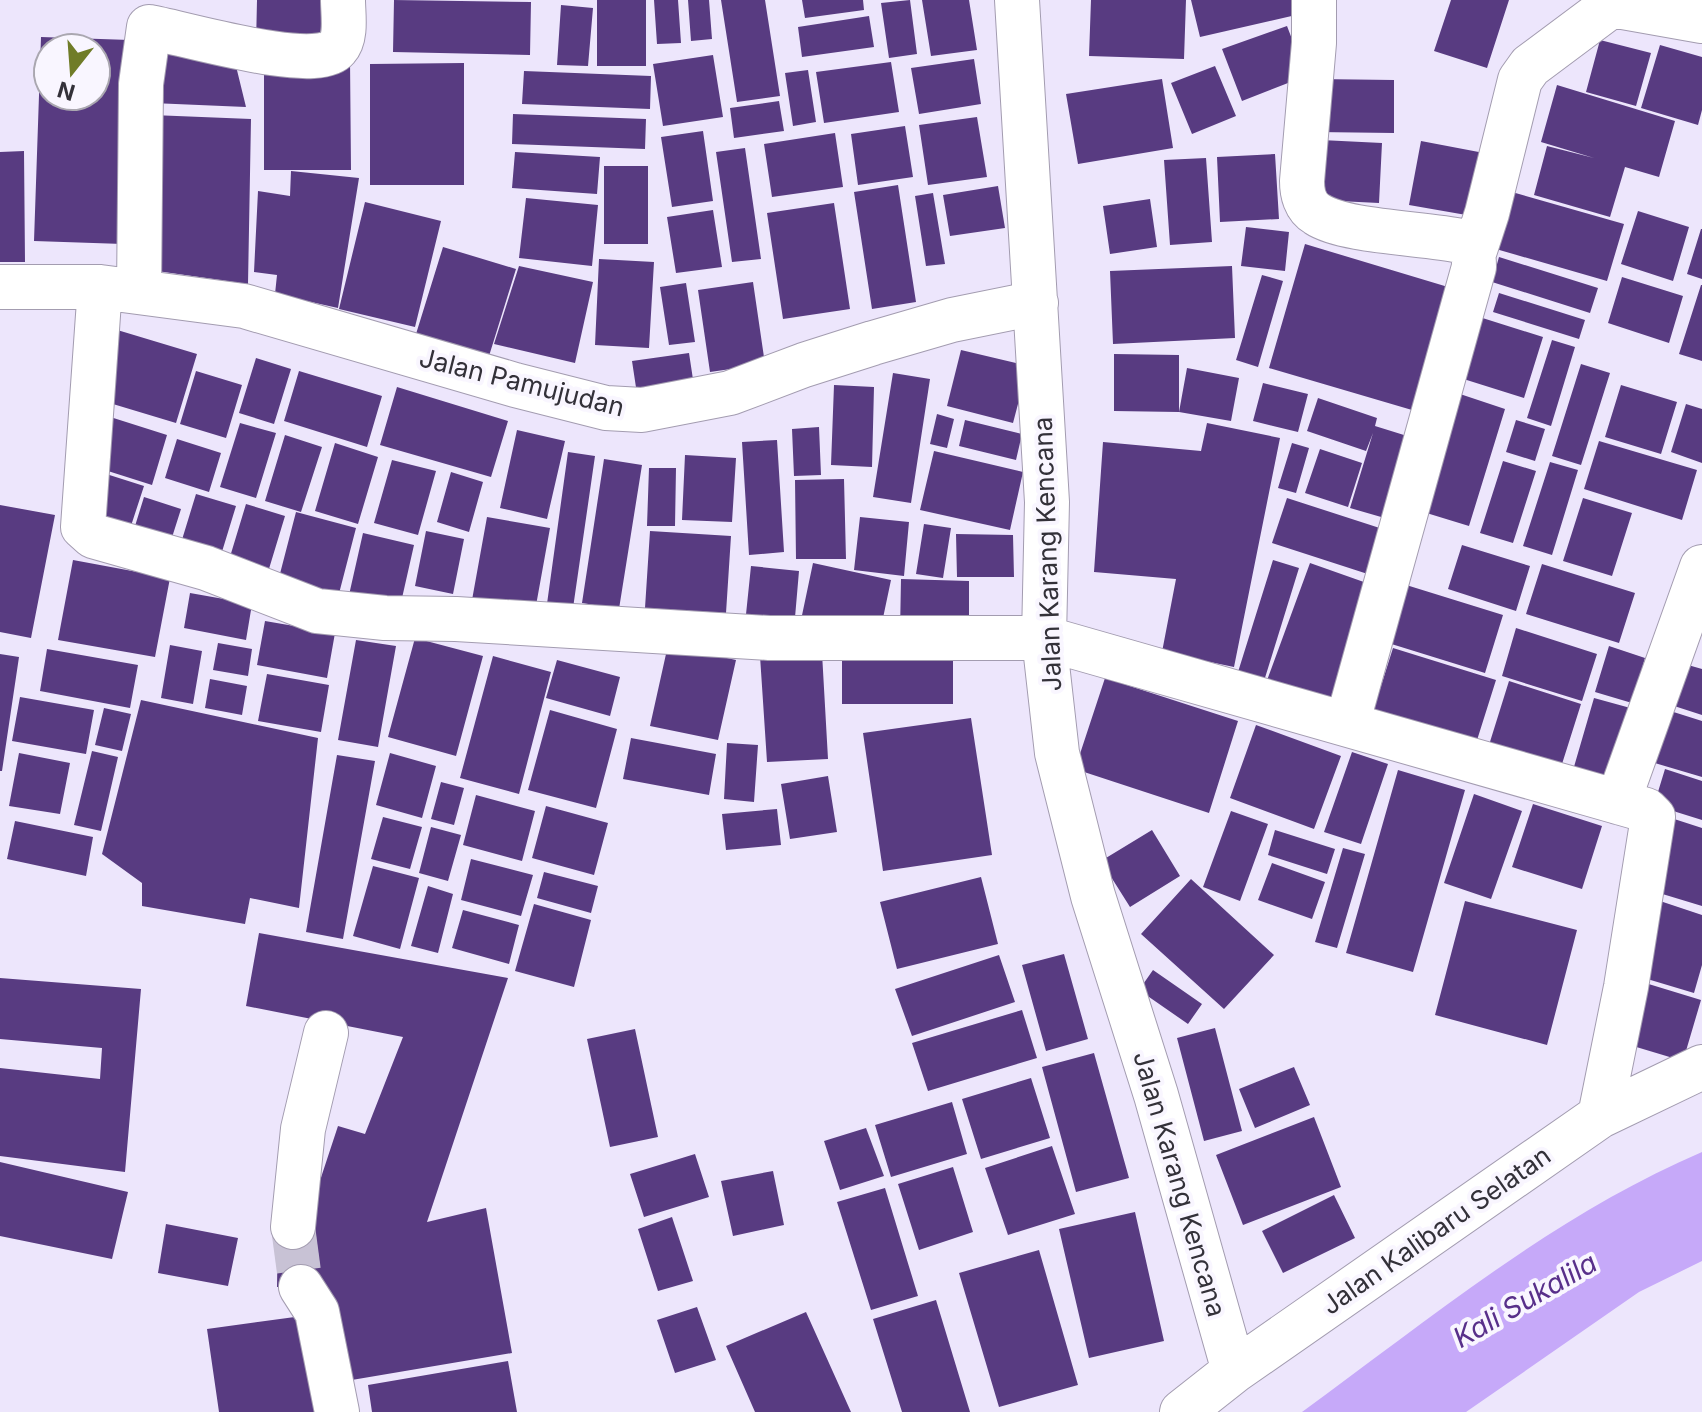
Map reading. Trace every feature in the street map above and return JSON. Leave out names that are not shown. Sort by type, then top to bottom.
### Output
[{"type":"street","points":[[343,0],[342,40],[337,49],[325,55],[274,55],[149,27],[120,289],[83,527],[93,536],[206,568],[317,611],[385,618],[456,619],[769,638],[1044,638],[1646,810],[1653,817],[1626,987],[1600,1116]]},
{"type":"street","name":"Jalan Karang Kencana","points":[[1017,0],[1047,502],[1044,638],[1057,753],[1093,896],[1156,1095],[1234,1371]]},
{"type":"street","points":[[1314,0],[1314,43],[1302,181],[1302,193],[1308,205],[1316,214],[1345,224],[1461,241],[1474,253]]},
{"type":"street","points":[[1347,724],[1474,267],[1474,253],[1520,80],[1530,66],[1609,7],[1702,21]]},
{"type":"street","name":"Jalan Pamujudan","points":[[0,287],[120,289],[244,306],[515,385],[606,408],[642,410],[730,393],[873,343],[952,320],[1036,303]]},
{"type":"street","points":[[1618,802],[1702,567]]},
{"type":"street","points":[[293,1227],[303,1129],[326,1033]]},
{"type":"street","name":"Jalan Kalibaru Selatan","points":[[1182,1412],[1234,1371],[1600,1116],[1702,1067]]},
{"type":"street","points":[[301,1287],[317,1312],[337,1412]]},
{"type":"water","name":"Kali Sukalila","points":[[1702,1152],[1702,1261],[1639,1292],[1466,1412],[1302,1412],[1446,1305],[1545,1237],[1648,1177]]},
{"type":"building","points":[[257,0],[326,0],[324,48],[256,45]]},
{"type":"building","points":[[394,0],[531,2],[530,55],[393,52]]},
{"type":"building","points":[[597,0],[646,0],[646,66],[597,66]]},
{"type":"building","points":[[654,0],[678,0],[681,43],[657,44]]},
{"type":"building","points":[[688,0],[709,0],[712,39],[691,41]]},
{"type":"building","points":[[721,0],[765,0],[780,96],[737,102]]},
{"type":"building","points":[[802,0],[863,0],[864,10],[805,18]]},
{"type":"building","points":[[910,0],[917,54],[889,58],[881,3]]},
{"type":"building","points":[[922,0],[969,0],[977,50],[931,56]]},
{"type":"building","points":[[1091,0],[1186,0],[1184,59],[1089,56]]},
{"type":"building","points":[[1191,0],[1292,0],[1296,15],[1200,37]]},
{"type":"building","points":[[1451,0],[1509,0],[1487,68],[1434,51]]},
{"type":"building","points":[[561,5],[593,8],[588,66],[557,65]]},
{"type":"building","points":[[869,16],[874,47],[802,57],[798,27]]},
{"type":"building","points":[[1287,26],[1306,76],[1242,101],[1222,49]]},
{"type":"building","points":[[112,39],[130,40],[123,244],[34,241],[38,112],[112,112]]},
{"type":"building","points":[[1600,40],[1651,53],[1636,106],[1586,92]]},
{"type":"building","points":[[1660,45],[1702,57],[1702,110],[1698,125],[1641,108]]},
{"type":"building","points":[[164,46],[235,62],[246,107],[152,103]]},
{"type":"building","points":[[713,55],[723,117],[663,126],[653,64]]},
{"type":"building","points":[[264,59],[350,59],[351,170],[264,170]]},
{"type":"building","points":[[974,59],[981,104],[919,114],[911,68]]},
{"type":"building","points":[[891,62],[899,112],[824,123],[816,72]]},
{"type":"building","points":[[464,63],[464,185],[370,185],[370,64]]},
{"type":"building","points":[[1215,66],[1236,116],[1192,134],[1171,83]]},
{"type":"building","points":[[808,70],[816,122],[793,126],[785,73]]},
{"type":"building","points":[[524,71],[651,76],[650,109],[522,104]]},
{"type":"building","points":[[1162,79],[1173,148],[1078,164],[1066,94]]},
{"type":"building","points":[[1316,79],[1394,80],[1394,133],[1316,132]]},
{"type":"building","points":[[1557,85],[1675,121],[1659,177],[1625,167],[1610,217],[1534,195],[1547,146],[1594,158],[1541,142]]},
{"type":"building","points":[[779,101],[784,131],[734,138],[730,108]]},
{"type":"building","points":[[513,114],[646,119],[645,149],[512,144]]},
{"type":"building","points":[[152,115],[251,119],[248,284],[150,270]]},
{"type":"building","points":[[977,117],[987,177],[928,185],[919,125]]},
{"type":"building","points":[[905,126],[913,177],[858,185],[851,134]]},
{"type":"building","points":[[703,131],[713,201],[672,207],[661,137]]},
{"type":"building","points":[[835,133],[843,187],[772,197],[764,144]]},
{"type":"building","points":[[1321,140],[1382,143],[1379,203],[1318,200]]},
{"type":"building","points":[[1421,141],[1484,153],[1472,216],[1409,205]]},
{"type":"building","points":[[745,148],[761,259],[732,262],[716,152]]},
{"type":"building","points":[[24,151],[25,262],[0,262],[0,152]]},
{"type":"building","points":[[515,152],[600,157],[597,194],[512,188]]},
{"type":"building","points":[[1275,154],[1279,219],[1220,222],[1217,157]]},
{"type":"building","points":[[1206,158],[1212,242],[1170,245],[1164,160]]},
{"type":"building","points":[[604,166],[648,166],[648,244],[604,244]]},
{"type":"building","points":[[291,171],[359,178],[338,308],[275,294],[277,275],[254,272],[258,191],[290,196]]},
{"type":"building","points":[[898,185],[916,302],[872,309],[854,192]]},
{"type":"building","points":[[998,186],[1005,228],[950,236],[943,195]]},
{"type":"building","points":[[1505,190],[1624,224],[1607,281],[1489,247]]},
{"type":"building","points":[[933,193],[945,264],[926,266],[915,196]]},
{"type":"building","points":[[526,198],[598,205],[592,266],[519,258]]},
{"type":"building","points":[[1150,199],[1157,247],[1110,254],[1103,206]]},
{"type":"building","points":[[365,202],[441,221],[415,327],[339,309]]},
{"type":"building","points":[[834,203],[850,309],[783,319],[767,213]]},
{"type":"building","points":[[713,210],[722,267],[676,273],[667,217]]},
{"type":"building","points":[[1638,211],[1689,227],[1673,281],[1621,264]]},
{"type":"building","points":[[1246,227],[1289,232],[1285,271],[1241,266]]},
{"type":"building","points":[[1702,229],[1702,279],[1687,274]]},
{"type":"building","points":[[1305,244],[1448,287],[1412,410],[1269,368]]},
{"type":"building","points":[[443,247],[516,269],[489,356],[416,334]]},
{"type":"building","points":[[1499,257],[1598,288],[1590,313],[1492,282]]},
{"type":"building","points":[[599,259],[654,262],[649,348],[595,345]]},
{"type":"building","points":[[519,266],[593,282],[575,363],[494,344]]},
{"type":"building","points":[[1232,266],[1235,338],[1113,344],[1110,271]]},
{"type":"building","points":[[1262,275],[1283,281],[1258,367],[1236,360]]},
{"type":"building","points":[[1622,277],[1683,296],[1669,343],[1608,323]]},
{"type":"building","points":[[753,282],[765,364],[710,372],[698,290]]},
{"type":"building","points":[[686,283],[695,342],[669,345],[660,287]]},
{"type":"building","points":[[1702,285],[1702,361],[1679,354]]},
{"type":"building","points":[[1499,293],[1585,320],[1579,339],[1493,312]]},
{"type":"building","points":[[1473,315],[1543,337],[1524,398],[1454,376]]},
{"type":"building","points":[[114,329],[197,354],[176,423],[93,398]]},
{"type":"building","points":[[1552,340],[1575,347],[1551,426],[1527,418]]},
{"type":"building","points":[[961,350],[1028,366],[1013,423],[947,406]]},
{"type":"building","points":[[689,353],[694,386],[637,394],[632,361]]},
{"type":"building","points":[[1114,354],[1179,355],[1179,412],[1114,411]]},
{"type":"building","points":[[256,358],[291,369],[274,424],[239,413]]},
{"type":"building","points":[[1581,364],[1610,373],[1581,465],[1552,456]]},
{"type":"building","points":[[1187,368],[1239,378],[1231,421],[1179,412]]},
{"type":"building","points":[[196,371],[242,385],[226,438],[180,424]]},
{"type":"building","points":[[299,371],[382,396],[367,447],[284,421]]},
{"type":"building","points":[[893,373],[930,379],[911,503],[873,497]]},
{"type":"building","points":[[1263,383],[1308,394],[1298,432],[1253,421]]},
{"type":"building","points":[[834,385],[874,387],[872,467],[831,465]]},
{"type":"building","points":[[1621,385],[1677,402],[1661,454],[1605,437]]},
{"type":"building","points":[[397,387],[508,421],[491,477],[380,445]]},
{"type":"building","points":[[1457,393],[1505,409],[1469,526],[1420,511]]},
{"type":"building","points":[[1318,398],[1377,418],[1375,426],[1420,440],[1395,521],[1350,508],[1373,433],[1366,451],[1307,431]]},
{"type":"building","points":[[1686,404],[1702,409],[1702,463],[1671,452]]},
{"type":"building","points":[[937,414],[954,419],[947,448],[930,444]]},
{"type":"building","points":[[104,415],[167,435],[152,485],[89,465]]},
{"type":"building","points":[[965,420],[1022,434],[1016,460],[959,446]]},
{"type":"building","points":[[1516,420],[1545,429],[1535,461],[1506,452]]},
{"type":"building","points":[[240,423],[276,433],[256,498],[220,487]]},
{"type":"building","points":[[1207,423],[1280,438],[1234,667],[1162,652],[1176,579],[1094,572],[1103,442],[1201,451]]},
{"type":"building","points":[[819,427],[821,475],[794,476],[792,429]]},
{"type":"building","points":[[517,430],[565,441],[547,519],[500,508]]},
{"type":"building","points":[[285,435],[322,447],[301,512],[265,501]]},
{"type":"building","points":[[177,439],[221,453],[209,492],[165,478]]},
{"type":"building","points":[[777,440],[784,552],[749,555],[742,442]]},
{"type":"building","points":[[1599,441],[1697,470],[1682,520],[1584,489]]},
{"type":"building","points":[[335,443],[378,457],[358,524],[315,511]]},
{"type":"building","points":[[1292,443],[1309,448],[1296,493],[1278,488]]},
{"type":"building","points":[[1320,449],[1362,463],[1348,507],[1305,493]]},
{"type":"building","points":[[934,451],[1023,472],[1010,530],[920,510]]},
{"type":"building","points":[[568,452],[595,456],[572,615],[546,611]]},
{"type":"building","points":[[685,455],[736,458],[732,522],[682,520]]},
{"type":"building","points":[[604,459],[642,465],[619,609],[582,603]]},
{"type":"building","points":[[392,460],[436,471],[418,535],[374,523]]},
{"type":"building","points":[[1503,461],[1536,471],[1513,543],[1480,533]]},
{"type":"building","points":[[1550,462],[1578,470],[1552,555],[1523,546]]},
{"type":"building","points":[[649,468],[676,468],[675,526],[647,526]]},
{"type":"building","points":[[100,472],[144,486],[128,535],[85,522]]},
{"type":"building","points":[[451,472],[483,482],[469,532],[437,522]]},
{"type":"building","points":[[844,479],[846,559],[796,559],[795,480]]},
{"type":"building","points":[[196,494],[236,506],[217,568],[177,556]]},
{"type":"building","points":[[144,497],[181,509],[168,550],[131,539]]},
{"type":"building","points":[[1287,498],[1392,532],[1377,577],[1272,543]]},
{"type":"building","points":[[1583,498],[1632,513],[1612,576],[1563,561]]},
{"type":"building","points":[[246,504],[285,516],[265,582],[226,570]]},
{"type":"building","points":[[0,505],[55,515],[31,638],[0,632]]},
{"type":"building","points":[[296,512],[356,528],[335,609],[275,593]]},
{"type":"building","points":[[487,517],[550,528],[535,611],[472,600]]},
{"type":"building","points":[[860,517],[909,522],[904,576],[854,570]]},
{"type":"building","points":[[924,524],[951,528],[943,578],[916,574]]},
{"type":"building","points":[[426,531],[464,539],[453,594],[415,586]]},
{"type":"building","points":[[650,531],[731,536],[726,613],[645,608]]},
{"type":"building","points":[[363,533],[414,545],[400,607],[349,595]]},
{"type":"building","points":[[956,534],[1013,535],[1014,577],[957,577]]},
{"type":"building","points":[[1462,545],[1530,566],[1516,611],[1448,589]]},
{"type":"building","points":[[73,560],[170,578],[155,657],[58,640]]},
{"type":"building","points":[[1273,560],[1299,568],[1264,681],[1238,672]]},
{"type":"building","points":[[813,563],[891,580],[879,637],[801,620]]},
{"type":"building","points":[[1310,563],[1378,587],[1331,719],[1262,694]]},
{"type":"building","points":[[1542,564],[1635,593],[1619,643],[1526,614]]},
{"type":"building","points":[[751,566],[799,571],[794,629],[745,624]]},
{"type":"building","points":[[901,579],[969,581],[969,633],[900,632]]},
{"type":"building","points":[[1403,584],[1503,615],[1485,673],[1385,642]]},
{"type":"building","points":[[190,593],[252,604],[246,640],[184,628]]},
{"type":"building","points":[[265,621],[335,633],[327,678],[257,665]]},
{"type":"building","points":[[1516,628],[1597,654],[1582,701],[1502,676]]},
{"type":"building","points":[[415,638],[483,656],[456,756],[388,737]]},
{"type":"building","points":[[356,640],[396,646],[378,747],[338,740]]},
{"type":"building","points":[[218,643],[252,649],[248,676],[213,670]]},
{"type":"building","points":[[170,645],[202,651],[193,704],[161,698]]},
{"type":"building","points":[[668,645],[736,660],[718,740],[650,726]]},
{"type":"building","points":[[1609,646],[1645,658],[1632,703],[1595,692]]},
{"type":"building","points":[[1393,648],[1496,680],[1472,756],[1369,724]]},
{"type":"building","points":[[47,649],[138,665],[130,708],[40,691]]},
{"type":"building","points":[[842,649],[953,651],[953,704],[842,704]]},
{"type":"building","points":[[822,653],[828,759],[767,762],[760,656]]},
{"type":"building","points":[[0,654],[19,657],[2,771],[0,771]]},
{"type":"building","points":[[493,656],[551,672],[519,794],[460,778]]},
{"type":"building","points":[[557,660],[620,677],[610,716],[546,698]]},
{"type":"building","points":[[1681,663],[1702,669],[1702,715],[1668,704]]},
{"type":"building","points":[[267,674],[329,685],[321,732],[258,721]]},
{"type":"building","points":[[1105,678],[1238,721],[1209,813],[1075,769]]},
{"type":"building","points":[[210,679],[247,686],[242,715],[205,708]]},
{"type":"building","points":[[1509,681],[1581,704],[1556,783],[1484,761]]},
{"type":"building","points":[[20,697],[94,710],[86,754],[12,741]]},
{"type":"building","points":[[1594,698],[1634,709],[1608,796],[1569,784]]},
{"type":"building","points":[[141,700],[318,738],[299,908],[250,898],[245,924],[142,906],[142,883],[102,854]]},
{"type":"building","points":[[104,708],[131,714],[122,751],[95,745]]},
{"type":"building","points":[[1664,709],[1702,721],[1702,777],[1648,761]]},
{"type":"building","points":[[550,710],[617,729],[596,808],[528,790]]},
{"type":"building","points":[[971,718],[992,855],[883,871],[863,733]]},
{"type":"building","points":[[1256,725],[1341,756],[1314,829],[1230,798]]},
{"type":"building","points":[[631,738],[716,754],[709,795],[623,779]]},
{"type":"building","points":[[727,743],[758,745],[754,802],[724,799]]},
{"type":"building","points":[[92,751],[118,757],[101,831],[74,825]]},
{"type":"building","points":[[1352,752],[1388,764],[1361,844],[1324,832]]},
{"type":"building","points":[[19,753],[70,763],[60,814],[9,806]]},
{"type":"building","points":[[390,753],[436,766],[422,818],[376,805]]},
{"type":"building","points":[[337,755],[375,761],[343,939],[306,932]]},
{"type":"building","points":[[1665,769],[1702,781],[1702,820],[1654,805]]},
{"type":"building","points":[[1398,770],[1465,790],[1413,972],[1346,953]]},
{"type":"building","points":[[828,776],[837,832],[790,839],[781,784]]},
{"type":"building","points":[[441,782],[464,788],[454,825],[431,819]]},
{"type":"building","points":[[1474,794],[1522,811],[1491,899],[1444,883]]},
{"type":"building","points":[[476,795],[535,811],[522,861],[463,845]]},
{"type":"building","points":[[1533,804],[1602,826],[1582,889],[1512,867]]},
{"type":"building","points":[[546,806],[608,823],[594,875],[532,858]]},
{"type":"building","points":[[777,809],[781,845],[726,850],[722,814]]},
{"type":"building","points":[[1231,811],[1268,824],[1240,901],[1203,887]]},
{"type":"building","points":[[383,817],[422,827],[410,869],[371,859]]},
{"type":"building","points":[[1668,817],[1702,828],[1702,906],[1646,889]]},
{"type":"building","points":[[15,821],[93,837],[86,876],[7,859]]},
{"type":"building","points":[[431,827],[461,835],[448,881],[419,873]]},
{"type":"building","points":[[1152,830],[1180,876],[1130,907],[1101,861]]},
{"type":"building","points":[[1275,830],[1335,849],[1327,874],[1268,855]]},
{"type":"building","points":[[1343,848],[1365,854],[1337,948],[1315,942]]},
{"type":"building","points":[[471,859],[533,875],[521,916],[461,900]]},
{"type":"building","points":[[1272,863],[1325,882],[1312,919],[1258,900]]},
{"type":"building","points":[[373,866],[419,878],[400,949],[353,936]]},
{"type":"building","points":[[544,872],[598,886],[591,913],[537,898]]},
{"type":"building","points":[[981,877],[998,944],[897,969],[880,902]]},
{"type":"building","points":[[1191,879],[1274,955],[1224,1009],[1141,934]]},
{"type":"building","points":[[428,886],[453,894],[438,953],[411,946]]},
{"type":"building","points":[[1657,900],[1702,915],[1702,965],[1694,993],[1634,975]]},
{"type":"building","points":[[1465,901],[1577,930],[1547,1045],[1435,1015]]},
{"type":"building","points":[[534,904],[591,920],[574,987],[515,971]]},
{"type":"building","points":[[463,910],[519,925],[509,964],[452,948]]},
{"type":"building","points":[[259,933],[508,978],[427,1222],[486,1208],[512,1353],[334,1383],[320,1287],[277,1287],[278,1226],[305,1226],[338,1126],[365,1134],[403,1037],[246,1006]]},
{"type":"building","points":[[1064,954],[1088,1039],[1046,1051],[1022,965]]},
{"type":"building","points":[[999,955],[1015,1002],[912,1036],[895,989]]},
{"type":"building","points":[[1153,970],[1202,1004],[1188,1024],[1139,990]]},
{"type":"building","points":[[0,978],[141,989],[125,1172],[0,1156],[0,1068],[100,1079],[102,1048],[0,1039]]},
{"type":"building","points":[[1642,982],[1701,1000],[1683,1061],[1623,1043]]},
{"type":"building","points":[[1022,1010],[1037,1058],[928,1091],[912,1043]]},
{"type":"building","points":[[1215,1028],[1242,1131],[1204,1141],[1177,1038]]},
{"type":"building","points":[[635,1029],[658,1137],[610,1147],[587,1039]]},
{"type":"building","points":[[1094,1053],[1129,1178],[1076,1192],[1042,1067]]},
{"type":"building","points":[[1294,1067],[1310,1105],[1255,1128],[1239,1089]]},
{"type":"building","points":[[1031,1078],[1050,1138],[981,1159],[962,1099]]},
{"type":"building","points":[[952,1102],[967,1154],[891,1177],[875,1125]]},
{"type":"building","points":[[1314,1117],[1341,1187],[1243,1225],[1216,1155]]},
{"type":"building","points":[[866,1128],[884,1176],[840,1190],[824,1141]]},
{"type":"building","points":[[1052,1146],[1075,1214],[1008,1235],[985,1168]]},
{"type":"building","points":[[695,1154],[709,1197],[644,1217],[630,1174]]},
{"type":"building","points":[[0,1162],[128,1192],[112,1259],[0,1236]]},
{"type":"building","points":[[953,1167],[973,1232],[919,1250],[898,1184]]},
{"type":"building","points":[[773,1171],[784,1225],[733,1236],[721,1181]]},
{"type":"building","points":[[885,1188],[918,1296],[871,1310],[837,1202]]},
{"type":"building","points":[[1334,1195],[1355,1238],[1283,1273],[1262,1231]]},
{"type":"building","points":[[1135,1212],[1164,1341],[1089,1358],[1059,1229]]},
{"type":"building","points":[[672,1217],[693,1281],[658,1291],[638,1229]]},
{"type":"building","points":[[166,1224],[238,1238],[228,1286],[158,1273]]},
{"type":"building","points":[[1039,1250],[1078,1385],[999,1407],[959,1273]]},
{"type":"building","points":[[936,1300],[970,1412],[902,1412],[873,1319]]},
{"type":"building","points":[[697,1307],[716,1360],[675,1373],[657,1320]]},
{"type":"building","points":[[806,1312],[851,1412],[755,1412],[726,1346]]},
{"type":"building","points":[[317,1314],[331,1412],[219,1412],[207,1329]]},
{"type":"building","points":[[508,1361],[517,1412],[372,1412],[368,1385]]},
{"type":"tunnel","points":[[293,1227],[301,1287]]}]
